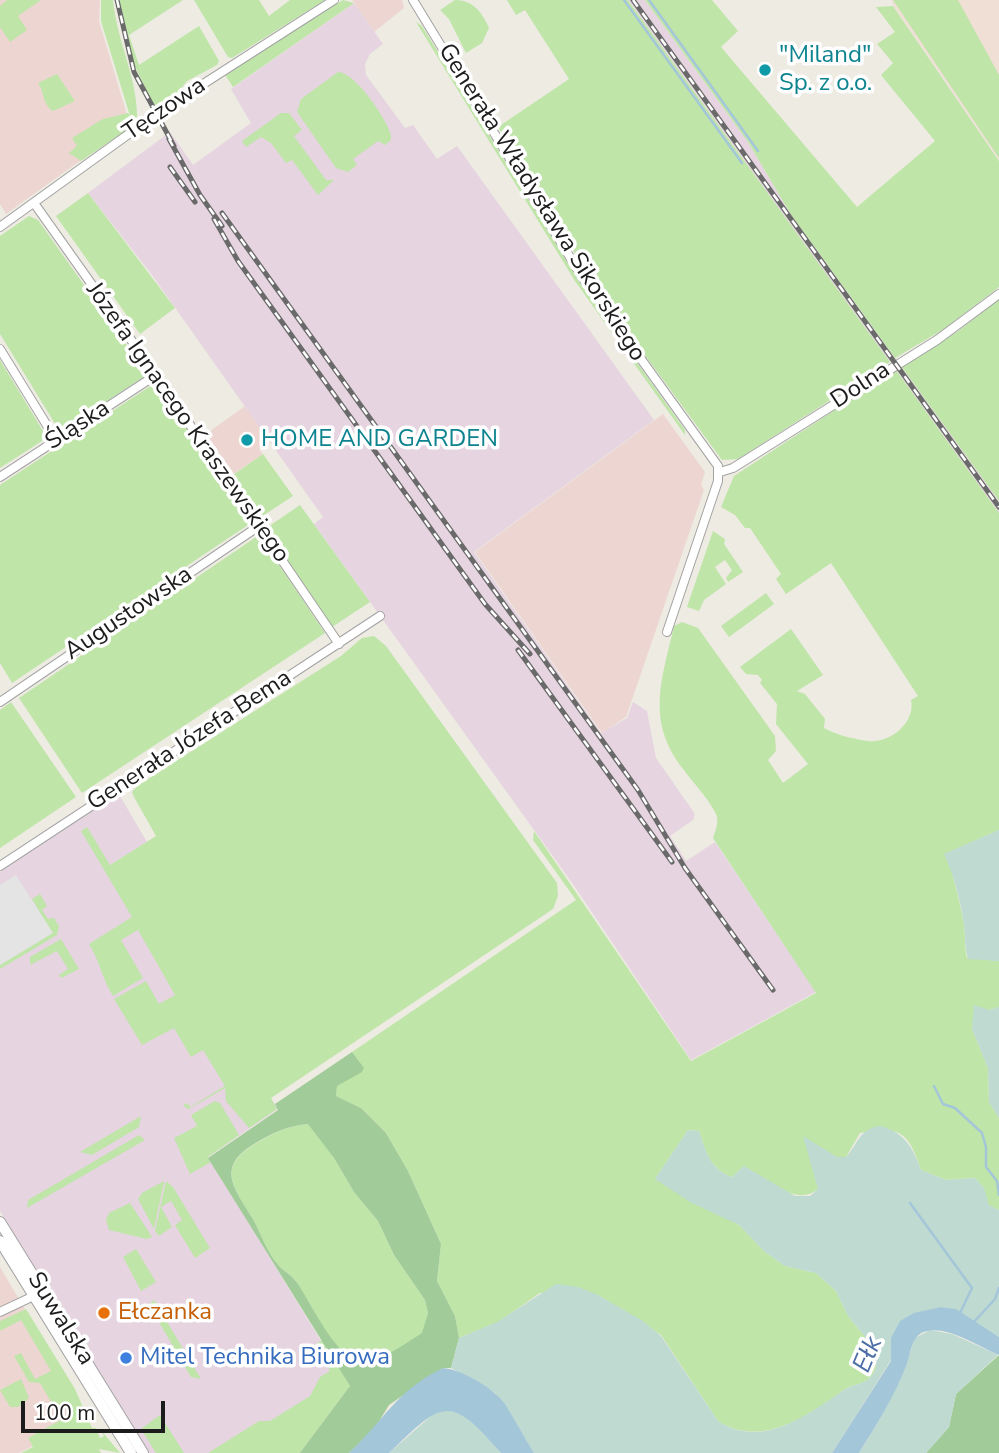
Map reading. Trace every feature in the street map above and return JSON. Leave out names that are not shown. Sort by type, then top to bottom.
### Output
[{"type":"street","name":"Tęczowa","points":[[0,227],[155,115],[334,0]]},
{"type":"street","name":"Generała Władysława Sikorskiego","points":[[413,0],[582,277],[720,472]]},
{"type":"street","name":"Józefa Ignacego Kraszewskiego","points":[[34,203],[156,375],[339,644]]},
{"type":"street","name":"Dolna","points":[[720,472],[733,468],[937,340],[999,294]]},
{"type":"street","points":[[0,349],[56,440]]},
{"type":"street","name":"Śląska","points":[[0,477],[156,375]]},
{"type":"street","points":[[667,632],[720,472]]},
{"type":"street","name":"Augustowska","points":[[0,702],[259,526]]},
{"type":"street","name":"Generała Józefa Bema","points":[[0,866],[380,616]]},
{"type":"street","name":"Suwalska","points":[[0,1222],[38,1294],[131,1453]]},
{"type":"street","name":"Suwalska","points":[[0,1241],[143,1453]]},
{"type":"street","points":[[0,1312],[38,1294]]},
{"type":"shaded area","points":[[0,0],[100,0],[99,21],[130,125],[6,214],[0,204]]},
{"type":"shaded area","points":[[352,0],[402,0],[404,8],[374,32]]},
{"type":"shaded area","points":[[628,0],[645,0],[748,142],[790,213],[895,358],[890,362]]},
{"type":"shaded area","points":[[892,0],[999,0],[999,160],[893,5]]},
{"type":"shaded area","points":[[354,3],[383,44],[370,54],[365,64],[366,75],[405,128],[413,125],[437,159],[457,146],[654,420],[474,552],[601,733],[627,718],[633,702],[647,711],[656,758],[695,814],[693,820],[670,836],[686,861],[715,842],[816,992],[691,1060],[575,887],[314,524],[323,517],[152,275],[88,193],[170,132],[193,165],[251,123],[231,89]]},
{"type":"shaded area","points":[[901,366],[999,501],[999,513],[896,370]]},
{"type":"shaded area","points":[[245,406],[270,441],[259,449],[263,454],[234,474],[206,434]]},
{"type":"shaded area","points":[[663,414],[705,472],[701,485],[704,490],[626,717],[602,733],[475,552]]},
{"type":"shaded area","points":[[115,796],[120,796],[147,842],[110,865],[254,1105],[269,1095],[278,1109],[208,1157],[353,1393],[308,1453],[149,1453],[0,1211],[0,872]]},
{"type":"shaded area","points":[[999,830],[999,961],[968,959],[960,903],[944,854]]},
{"type":"shaded area","points":[[16,875],[53,933],[0,965],[0,885]]},
{"type":"shaded area","points":[[974,1005],[989,1010],[999,1007],[999,1118],[989,1102],[988,1068],[972,1029]]},
{"type":"shaded area","points":[[881,1126],[907,1142],[921,1170],[946,1180],[975,1178],[984,1188],[989,1205],[999,1210],[999,1337],[955,1309],[941,1307],[891,1338],[891,1360],[832,1453],[534,1453],[495,1393],[451,1368],[459,1338],[497,1322],[556,1284],[578,1287],[598,1295],[643,1321],[661,1336],[718,1421],[735,1429],[751,1432],[784,1426],[844,1390],[869,1379],[876,1369],[876,1350],[848,1316],[836,1291],[816,1273],[785,1266],[764,1251],[739,1225],[690,1202],[655,1179],[688,1130],[699,1131],[710,1159],[725,1174],[732,1177],[744,1166],[795,1196],[810,1196],[818,1189],[803,1136],[837,1157],[846,1157],[864,1133]]},
{"type":"shaded area","points":[[0,1267],[89,1418],[19,1453],[0,1453]]},
{"type":"shaded area","points":[[941,1307],[956,1309],[999,1337],[999,1355],[945,1332],[936,1330],[922,1333],[912,1345],[906,1366],[890,1400],[859,1453],[832,1453],[891,1361],[891,1338],[900,1321],[914,1313]]},
{"type":"shaded area","points":[[930,1330],[952,1334],[998,1355],[956,1394],[949,1427],[926,1453],[859,1453],[891,1397],[915,1338]]},
{"type":"shaded area","points":[[443,1368],[468,1376],[500,1398],[534,1453],[501,1453],[469,1420],[457,1413],[445,1411],[422,1423],[389,1453],[349,1453],[402,1396]]},
{"type":"shaded area","points":[[439,1409],[459,1413],[467,1418],[482,1430],[501,1453],[389,1453]]},
{"type":"green space","points":[[7,0],[41,0],[18,16],[27,30],[10,42],[0,27],[0,6]]},
{"type":"green space","points":[[101,0],[113,0],[135,92],[137,123],[81,161],[69,153],[77,146],[72,138],[103,119],[128,113],[130,116],[101,21]]},
{"type":"green space","points":[[119,0],[183,0],[129,35],[139,65],[199,26],[219,61],[217,65],[187,81],[178,93],[155,109],[132,60]]},
{"type":"green space","points":[[194,0],[259,0],[269,16],[290,0],[325,0],[232,58],[228,57]]},
{"type":"green space","points":[[343,0],[354,3],[233,87],[224,73]]},
{"type":"green space","points":[[455,0],[467,2],[476,8],[489,28],[482,43],[466,53],[449,19],[440,10]]},
{"type":"green space","points":[[507,0],[628,0],[890,362],[738,459],[722,460],[600,294],[498,127],[569,79],[525,10],[516,15]]},
{"type":"green space","points":[[645,0],[712,0],[738,31],[721,47],[857,207],[935,141],[881,75],[893,63],[877,44],[895,32],[876,7],[893,6],[999,161],[999,287],[944,329],[895,358],[790,213],[748,142]]},
{"type":"green space","points":[[893,0],[958,0],[999,75],[999,158]]},
{"type":"green space","points":[[416,22],[422,26],[578,280],[685,430],[685,435],[575,281]]},
{"type":"green space","points":[[338,72],[345,74],[361,88],[377,108],[391,135],[391,140],[385,145],[378,141],[353,159],[357,165],[348,172],[336,168],[297,112],[301,99]]},
{"type":"green space","points":[[57,74],[75,101],[53,111],[47,105],[38,83]]},
{"type":"green space","points":[[281,113],[289,113],[302,130],[294,136],[326,180],[334,180],[318,195],[292,160],[286,163],[271,143],[261,137],[246,147],[242,141]]},
{"type":"green space","points":[[88,193],[175,308],[140,334],[56,216]]},
{"type":"green space","points":[[29,216],[38,220],[145,371],[145,376],[64,429],[57,427],[0,334],[0,236]]},
{"type":"green space","points":[[999,299],[999,501],[901,366],[957,332]]},
{"type":"green space","points":[[0,360],[43,431],[42,441],[0,468]]},
{"type":"green space","points":[[896,370],[999,513],[999,830],[945,854],[964,924],[967,958],[999,961],[999,1007],[989,1010],[972,1029],[988,1068],[989,1102],[999,1118],[999,1210],[988,1205],[984,1188],[975,1178],[946,1180],[921,1170],[907,1139],[893,1131],[860,1133],[846,1157],[837,1157],[823,1150],[818,1189],[800,1195],[781,1189],[744,1166],[732,1177],[725,1174],[710,1159],[699,1131],[688,1130],[655,1179],[739,1225],[764,1251],[785,1266],[816,1273],[836,1291],[848,1316],[876,1350],[876,1369],[869,1379],[844,1390],[800,1419],[784,1426],[751,1432],[734,1429],[718,1421],[661,1335],[598,1295],[540,1293],[498,1322],[459,1338],[455,1316],[437,1281],[441,1244],[408,1171],[386,1133],[361,1108],[336,1096],[337,1086],[363,1068],[352,1052],[576,900],[533,840],[534,831],[691,1061],[816,993],[713,838],[717,822],[715,812],[669,748],[661,723],[660,696],[674,626],[682,622],[698,628],[775,736],[776,751],[768,760],[783,783],[808,764],[776,724],[777,704],[760,683],[762,680],[758,675],[746,674],[740,667],[791,629],[823,675],[797,691],[805,694],[825,719],[824,728],[868,741],[885,739],[900,730],[909,716],[911,700],[918,696],[831,563],[786,594],[776,579],[781,574],[750,528],[745,528],[735,515],[721,507],[734,476]]},
{"type":"green space","points":[[155,383],[251,523],[12,683],[0,663],[0,485]]},
{"type":"green space","points":[[263,454],[293,496],[258,519],[230,477]]},
{"type":"green space","points":[[300,505],[370,602],[332,627],[265,529]]},
{"type":"green space","points":[[713,531],[725,539],[724,544],[743,572],[728,582],[726,578],[732,570],[725,560],[715,567],[726,584],[704,600],[699,611],[687,607]]},
{"type":"green space","points":[[259,535],[325,633],[82,793],[19,698]]},
{"type":"green space","points":[[766,593],[774,604],[729,637],[721,626]]},
{"type":"green space","points":[[374,636],[386,646],[557,883],[558,896],[553,909],[271,1098],[277,1109],[249,1128],[226,1101],[225,1088],[188,1109],[183,1105],[187,1103],[190,1107],[225,1086],[203,1050],[191,1057],[174,1028],[142,1045],[114,999],[146,981],[159,1004],[175,995],[138,930],[121,940],[143,978],[113,996],[109,990],[89,944],[132,917],[81,831],[87,827],[110,865],[156,836],[132,792],[137,786],[341,656],[362,638]]},
{"type":"green space","points":[[11,702],[76,797],[0,848],[0,710]]},
{"type":"green space","points":[[40,894],[47,906],[42,910],[48,919],[54,918],[59,926],[57,935],[0,969],[0,965],[52,933],[32,899]]},
{"type":"green space","points":[[61,939],[79,969],[61,978],[59,975],[68,969],[57,951],[30,965],[30,957]]},
{"type":"green space","points":[[352,1052],[364,1068],[362,1072],[337,1086],[336,1096],[361,1108],[386,1133],[408,1171],[441,1244],[437,1281],[455,1316],[459,1338],[451,1368],[443,1368],[389,1405],[375,1428],[349,1453],[300,1453],[350,1386],[208,1158],[278,1110],[275,1104]],"holes":[[[308,1124],[334,1158],[354,1192],[378,1221],[394,1255],[425,1300],[428,1313],[422,1333],[390,1353],[372,1359],[355,1359],[347,1355],[331,1337],[296,1281],[271,1255],[232,1180],[235,1162],[242,1153],[267,1137],[293,1126]]]},
{"type":"green space","points":[[215,1101],[220,1103],[239,1135],[208,1157],[211,1162],[190,1174],[174,1138],[197,1126],[191,1115]]},
{"type":"green space","points":[[141,1116],[139,1127],[92,1155],[80,1152]]},
{"type":"green space","points":[[309,1124],[354,1192],[378,1221],[394,1255],[425,1300],[428,1313],[423,1333],[390,1353],[372,1360],[355,1360],[331,1338],[296,1281],[271,1255],[232,1180],[235,1162],[242,1153],[281,1131]]},
{"type":"green space","points":[[139,1135],[145,1140],[27,1208],[28,1200]]},
{"type":"green space","points":[[164,1181],[154,1229],[138,1199],[142,1193]]},
{"type":"green space","points":[[166,1181],[173,1187],[210,1248],[195,1258],[175,1225],[182,1220],[171,1201],[161,1207],[172,1227],[159,1236],[155,1231]]},
{"type":"green space","points":[[130,1203],[152,1237],[147,1239],[109,1230],[106,1220],[109,1213]]},
{"type":"green space","points":[[136,1249],[156,1282],[141,1291],[123,1257]]},
{"type":"green space","points":[[154,1300],[201,1379],[191,1377],[149,1305]]},
{"type":"green space","points":[[26,1309],[75,1389],[92,1428],[96,1428],[100,1438],[104,1436],[100,1429],[120,1453],[99,1449],[101,1453],[21,1453],[33,1447],[28,1438],[70,1415],[63,1403],[54,1407],[40,1383],[29,1382],[14,1356],[21,1353],[35,1379],[51,1371],[21,1320],[0,1331],[0,1321]]},
{"type":"green space","points":[[322,1340],[350,1386],[300,1453],[208,1453],[259,1421],[270,1421],[310,1396],[320,1377],[330,1371],[315,1345]]},
{"type":"green space","points":[[999,1355],[999,1453],[926,1453],[949,1427],[956,1394]]},
{"type":"green space","points":[[21,1379],[29,1398],[18,1407],[10,1407],[0,1390]]},
{"type":"green space","points":[[160,1415],[184,1453],[156,1453],[141,1429]]},
{"type":"waterway","points":[[624,0],[742,163]]},
{"type":"waterway","points":[[649,0],[758,151]]},
{"type":"waterway","points":[[934,1086],[943,1104],[955,1108],[982,1133],[986,1147],[986,1167],[997,1181],[999,1195]]},
{"type":"waterway","points":[[910,1203],[972,1288],[960,1313]]},
{"type":"waterway","points":[[972,1324],[995,1299],[999,1288]]},
{"type":"railway","points":[[117,0],[134,72],[174,146]]},
{"type":"railway","points":[[633,0],[999,507]]},
{"type":"railway","points":[[169,139],[200,195],[222,226]]},
{"type":"railway","points":[[170,167],[195,202]]},
{"type":"railway","points":[[222,213],[638,790],[685,868],[773,990]]},
{"type":"railway","points":[[214,219],[238,261],[485,604],[530,654]]},
{"type":"railway","points":[[518,650],[672,862]]},
{"type":"place","name":"\"Miland\" Sp. z o.o.","points":[[765,70]]},
{"type":"place","name":"HOME AND GARDEN","points":[[247,440]]},
{"type":"place","name":"Ełczanka","points":[[104,1313]]},
{"type":"place","name":"Mitel Technika Biurowa","points":[[126,1358]]},
{"type":"water label","name":"Ełk","points":[[869,1355]]}]
